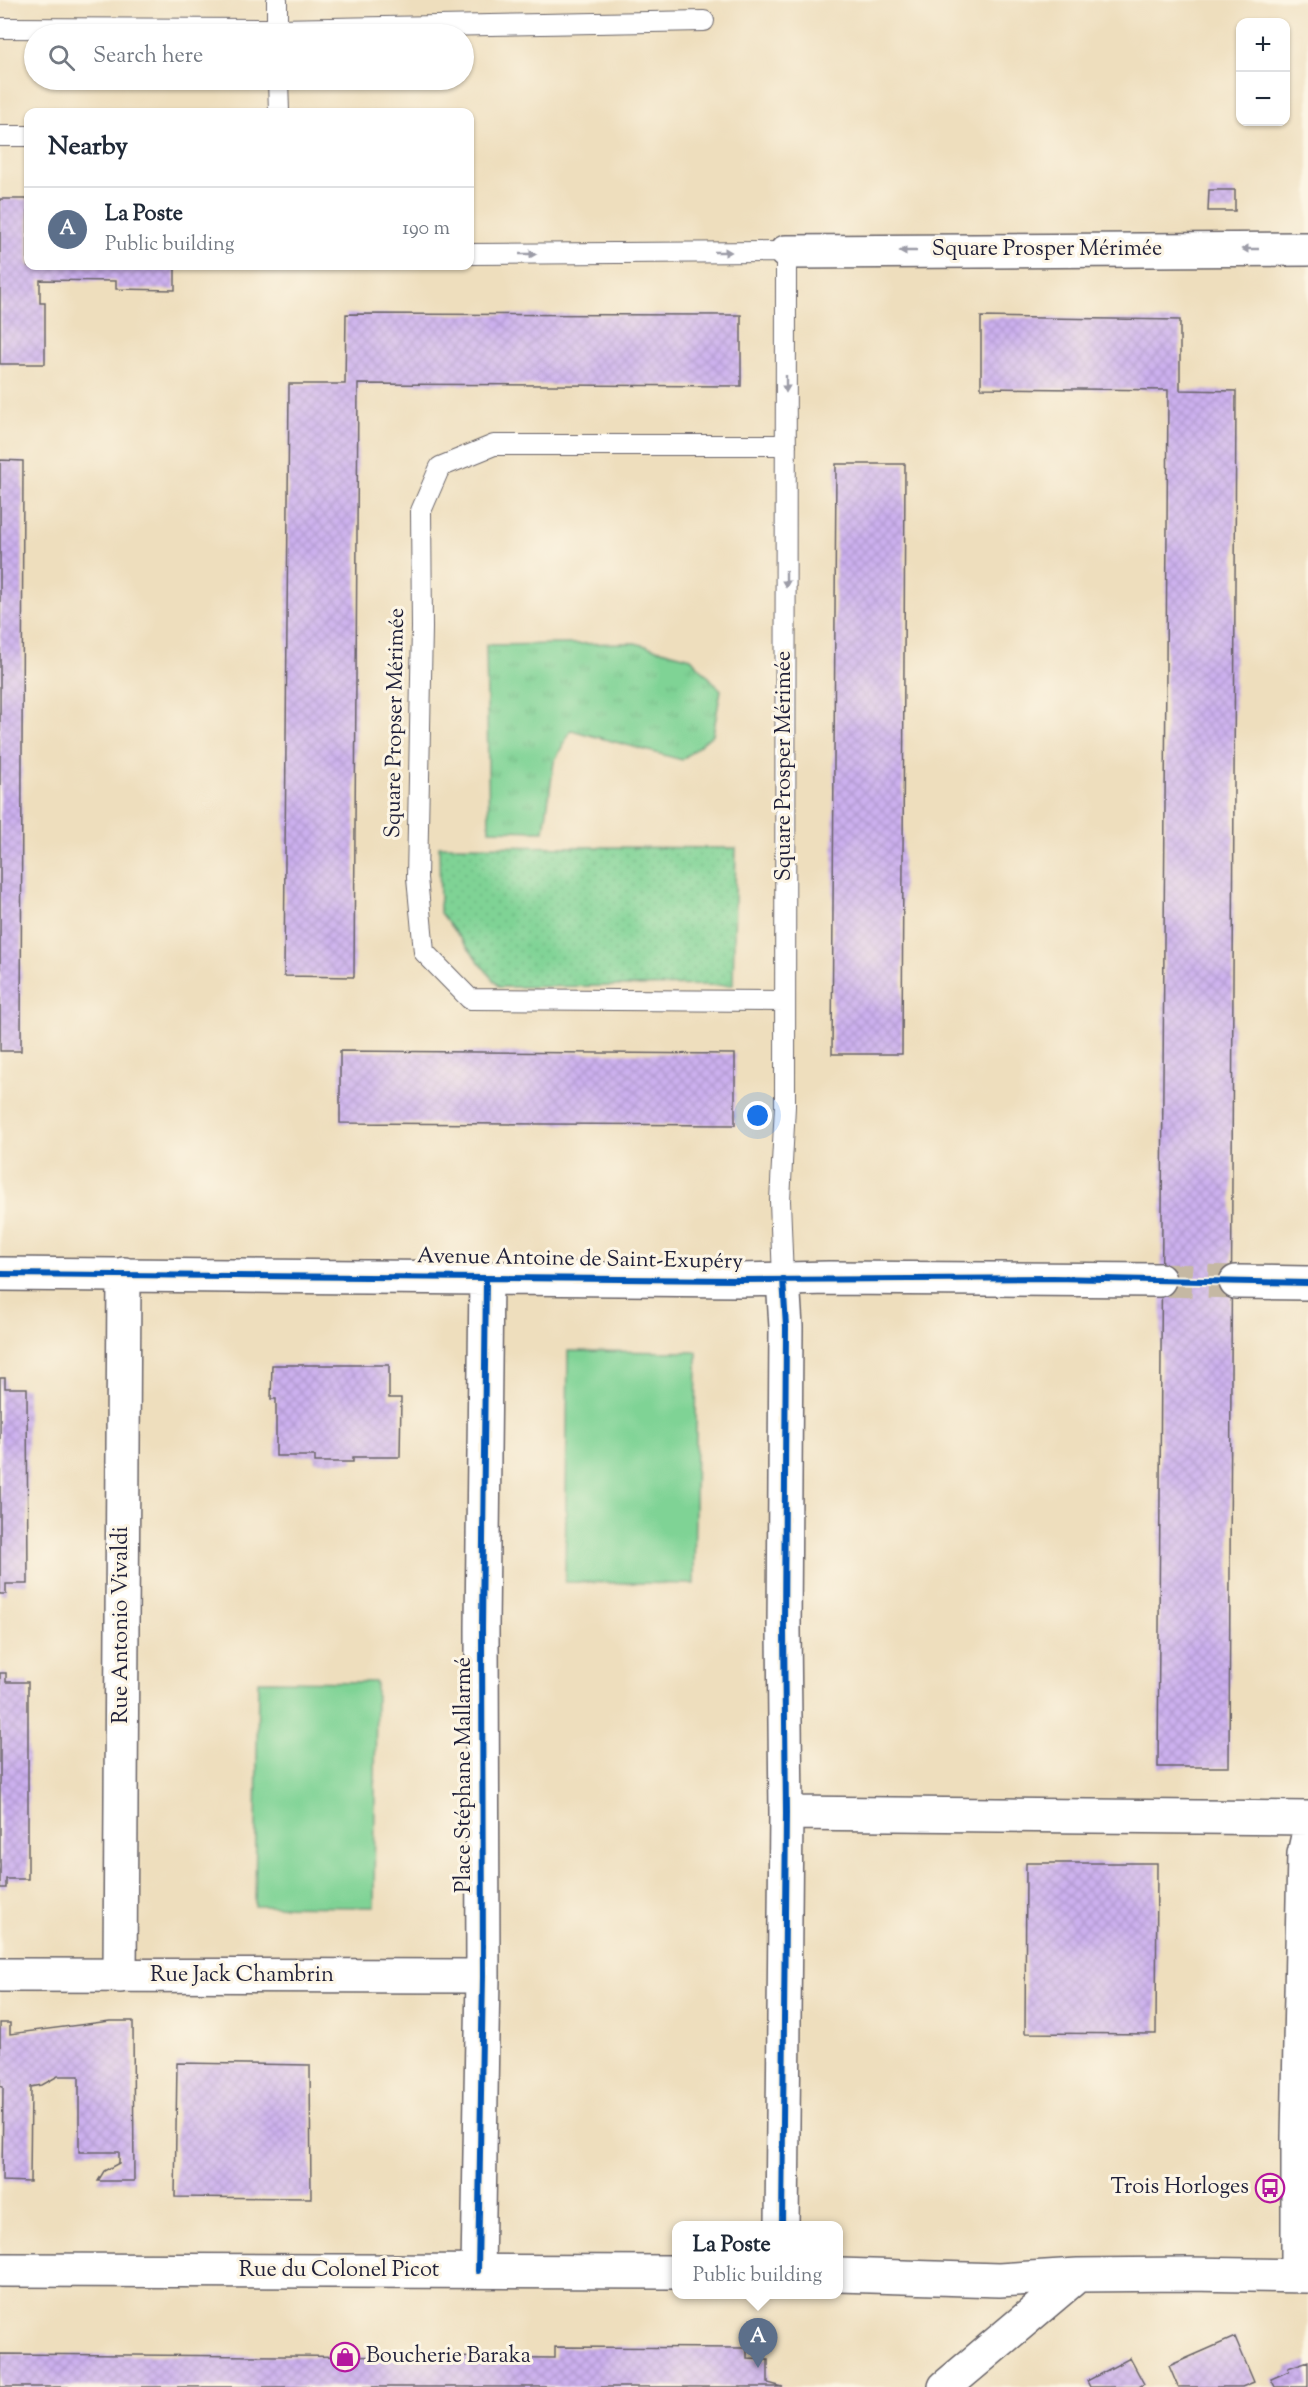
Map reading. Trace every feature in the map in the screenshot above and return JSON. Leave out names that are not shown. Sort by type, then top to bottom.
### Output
[{"type":"street","name":"Square Prosper Mérimée","points":[[786,252],[1308,249]]},
{"type":"street","name":"Avenue Antoine de Saint-Exupéry","points":[[0,1274],[1159,1280]]},
{"type":"street","name":"Rue Antonio Vivaldi","points":[[120,1976],[124,1274]]},
{"type":"street","name":"Place Stéphane Mallarmé","points":[[478,2271],[483,1976],[482,1617],[486,1278]]},
{"type":"street","points":[[782,2221],[786,1813],[784,1630],[786,1327],[783,1279]]},
{"type":"street","points":[[1236,1282],[1308,1282]]},
{"type":"street","points":[[786,1813],[1308,1818]]},
{"type":"street","points":[[843,2275],[999,2280],[1078,2275],[1303,2276],[1298,2125],[1304,1854],[1308,1836]]},
{"type":"street","name":"Rue Jack Chambrin","points":[[0,1975],[483,1976]]},
{"type":"street","name":"Rue du Colonel Picot","points":[[0,2270],[672,2272]]},
{"type":"street","points":[[945,2387],[1078,2275]]},
{"type":"lane","points":[[277,0],[277,24]]},
{"type":"lane","points":[[474,27],[704,21]]},
{"type":"lane","points":[[0,28],[24,28]]},
{"type":"lane","points":[[278,90],[279,108]]},
{"type":"lane","points":[[0,136],[24,136]]},
{"type":"lane","name":"Square Prosper Mérimée","points":[[474,254],[786,252],[785,1107],[780,1202],[783,1279]]},
{"type":"lane","name":"Square Propser Mérimée","points":[[785,1001],[470,999],[424,952],[417,878],[422,628],[421,511],[440,467],[494,445],[786,446]]},
{"type":"green space","points":[[635,643],[691,658],[721,690],[713,734],[682,760],[571,730],[554,762],[544,831],[489,830],[486,645]]},
{"type":"green space","points":[[439,846],[736,848],[733,985],[499,987],[440,913]]},
{"type":"green space","points":[[568,1351],[697,1352],[694,1584],[565,1582]]},
{"type":"green space","points":[[258,1681],[376,1682],[374,1907],[255,1906]]},
{"type":"building","points":[[1209,190],[1235,190],[1235,211],[1208,211]]},
{"type":"building","points":[[0,199],[24,199],[24,270],[175,270],[175,290],[116,289],[116,281],[40,280],[40,303],[45,303],[45,364],[0,364]]},
{"type":"building","points":[[346,314],[741,315],[741,386],[358,384],[354,977],[284,976],[289,384],[345,384]]},
{"type":"building","points":[[981,317],[1180,320],[1180,390],[1236,391],[1229,1767],[1158,1767],[1168,390],[981,388]]},
{"type":"building","points":[[0,460],[23,461],[21,1051],[0,1051]]},
{"type":"building","points":[[836,464],[905,464],[902,1054],[832,1054]]},
{"type":"building","points":[[340,1051],[735,1054],[735,1125],[340,1123]]},
{"type":"building","points":[[272,1365],[389,1365],[389,1398],[401,1398],[400,1457],[353,1457],[353,1462],[315,1462],[315,1456],[276,1456],[276,1399],[271,1399]]},
{"type":"building","points":[[0,1378],[5,1378],[5,1388],[27,1388],[28,1584],[6,1584],[6,1594],[0,1594]]},
{"type":"building","points":[[0,1673],[6,1673],[6,1682],[28,1682],[28,1879],[6,1879],[6,1888],[0,1888]]},
{"type":"building","points":[[1026,1863],[1157,1863],[1156,2034],[1025,2033]]},
{"type":"building","points":[[110,2021],[133,2021],[134,2181],[98,2181],[104,2171],[119,2163],[119,2152],[79,2152],[79,2076],[58,2076],[42,2085],[31,2087],[30,2182],[2,2181],[3,2087],[0,2086],[0,2023],[10,2023],[10,2034]]},
{"type":"building","points":[[177,2063],[310,2065],[311,2198],[175,2197]]},
{"type":"building","points":[[1235,2337],[1254,2382],[1242,2387],[1178,2387],[1169,2366]]},
{"type":"building","points":[[555,2347],[747,2348],[747,2358],[768,2359],[768,2383],[783,2387],[0,2387],[0,2354],[555,2358]]},
{"type":"building","points":[[1130,2358],[1144,2384],[1139,2387],[1090,2387],[1087,2381]]},
{"type":"building","points":[[1308,2361],[1308,2387],[1275,2387],[1271,2379],[1289,2371],[1288,2368]]},
{"type":"tunnel","points":[[1159,1280],[1236,1282]]},
{"type":"cycle path","points":[[0,1274],[740,1280],[1053,1278],[1308,1283]]},
{"type":"cycle path","points":[[478,2271],[483,1976],[482,1628],[486,1278]]},
{"type":"cycle path","points":[[782,2221],[786,1813],[784,1630],[786,1327],[783,1279]]},
{"type":"place","name":"Trois Horloges","points":[[1270,2188]]},
{"type":"place","name":"Boucherie Baraka","points":[[345,2357]]},
{"type":"place","name":"La Poste","points":[[758,2368]]}]
